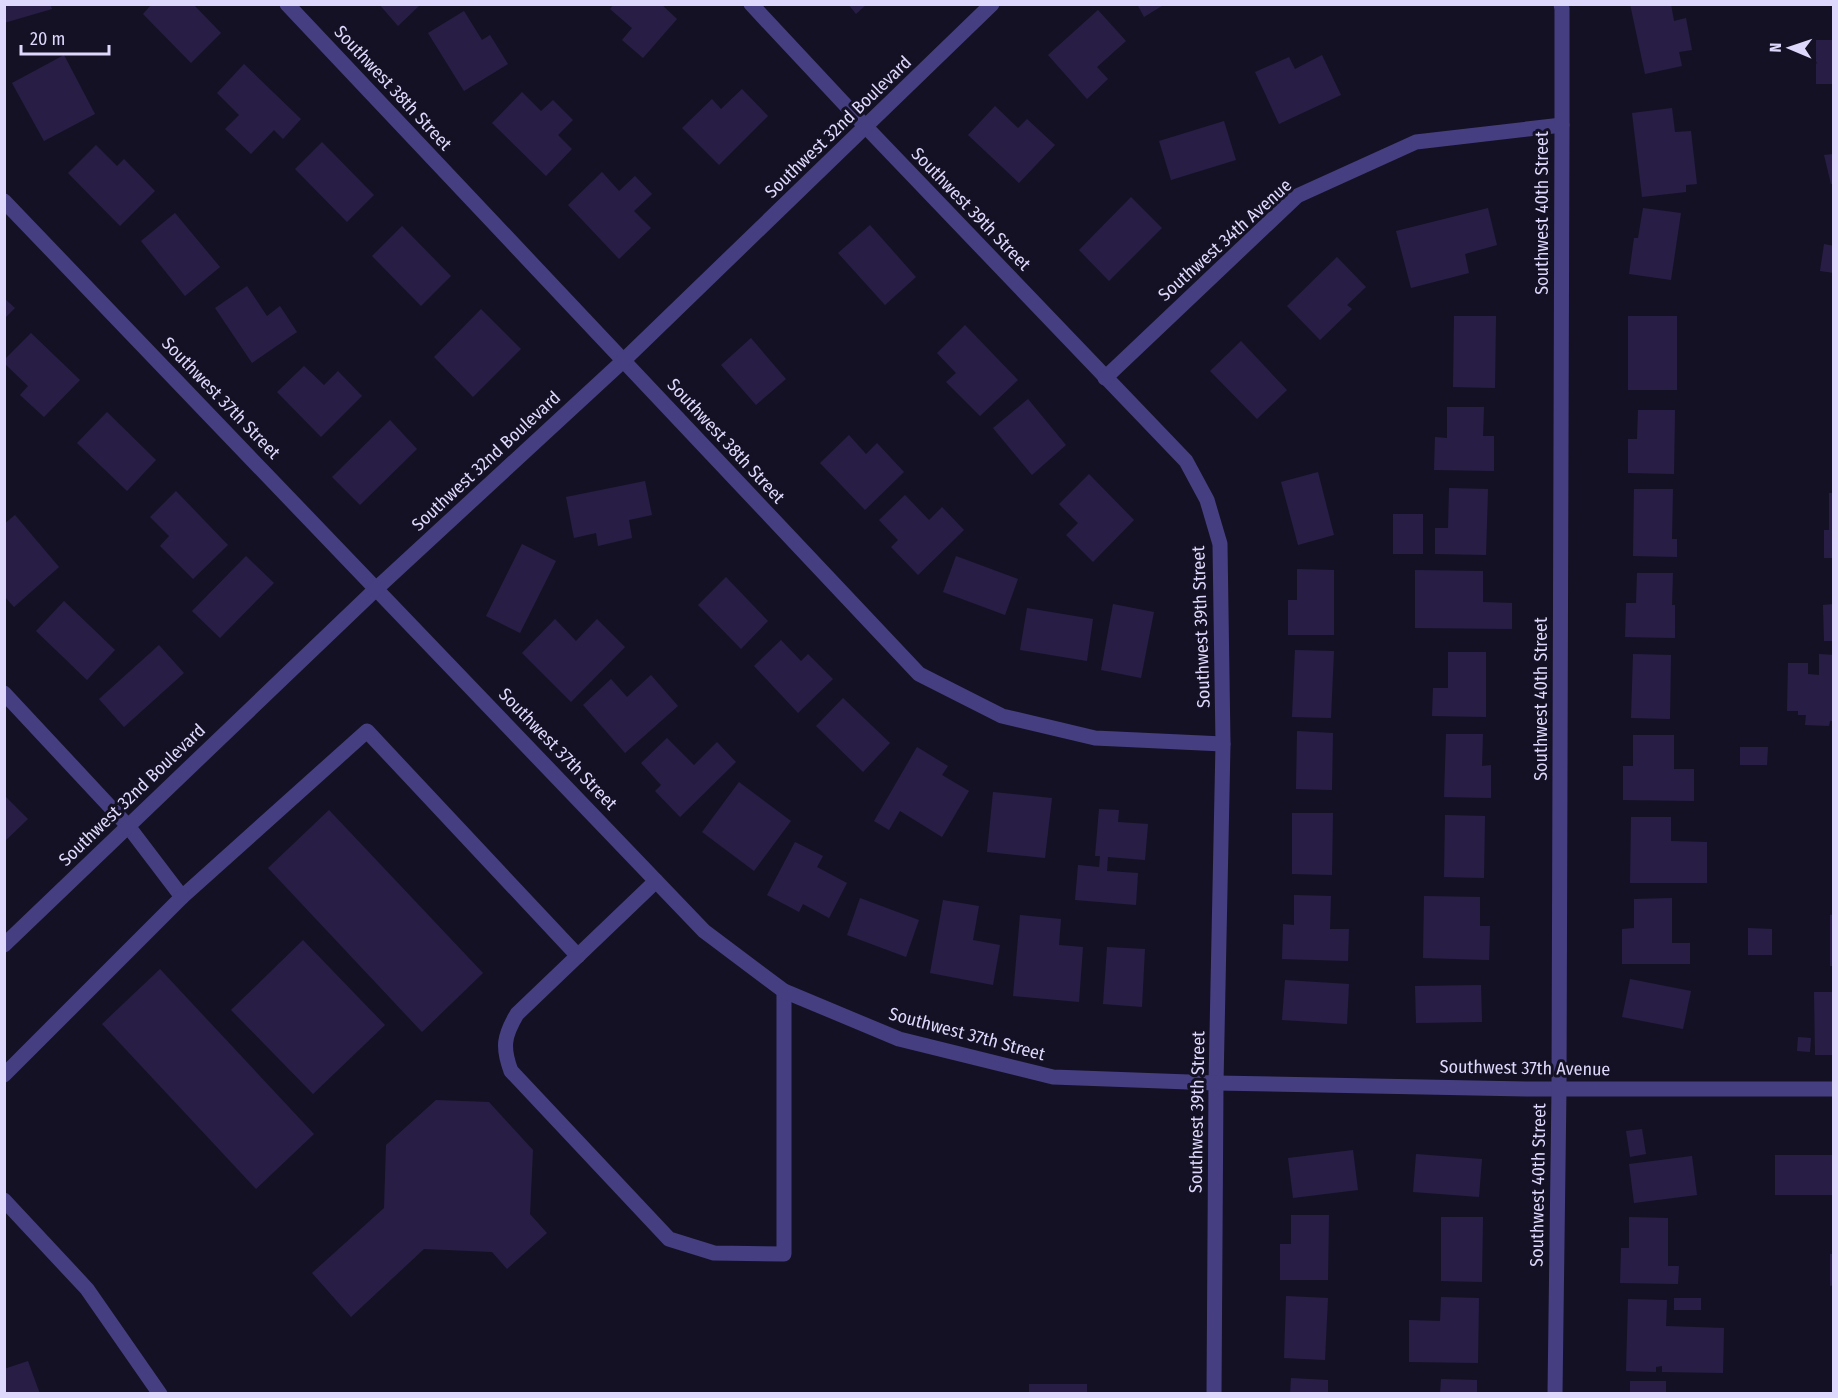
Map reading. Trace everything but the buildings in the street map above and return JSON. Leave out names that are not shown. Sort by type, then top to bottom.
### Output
[{"type":"street","name":"Southwest 38th Street","points":[[287,4],[919,674],[1002,716],[1095,738],[1223,744]]},
{"type":"street","name":"Southwest 39th Street","points":[[751,4],[1186,461],[1207,500],[1220,544],[1223,744],[1216,1083],[1214,1394]]},
{"type":"street","name":"Southwest 32nd Boulevard","points":[[4,945],[377,588],[623,361],[992,4]]},
{"type":"street","name":"Southwest 40th Street","points":[[1556,1394],[1559,1089],[1561,4]]},
{"type":"street","name":"Southwest 34th Avenue","points":[[1105,378],[1297,196],[1416,142],[1562,125]]},
{"type":"street","name":"Southwest 37th Street","points":[[4,201],[704,931],[784,991],[899,1039],[1053,1077],[1216,1083]]},
{"type":"street","points":[[4,693],[128,826],[182,897]]},
{"type":"street","points":[[4,1076],[182,897],[367,731],[578,956]]},
{"type":"street","points":[[656,881],[517,1014],[506,1034],[505,1056],[511,1071],[669,1239],[714,1253],[784,1254],[784,991]]},
{"type":"street","name":"Southwest 37th Avenue","points":[[1216,1083],[1559,1089],[1833,1089]]},
{"type":"street","points":[[4,1200],[87,1289],[160,1394]]}]
